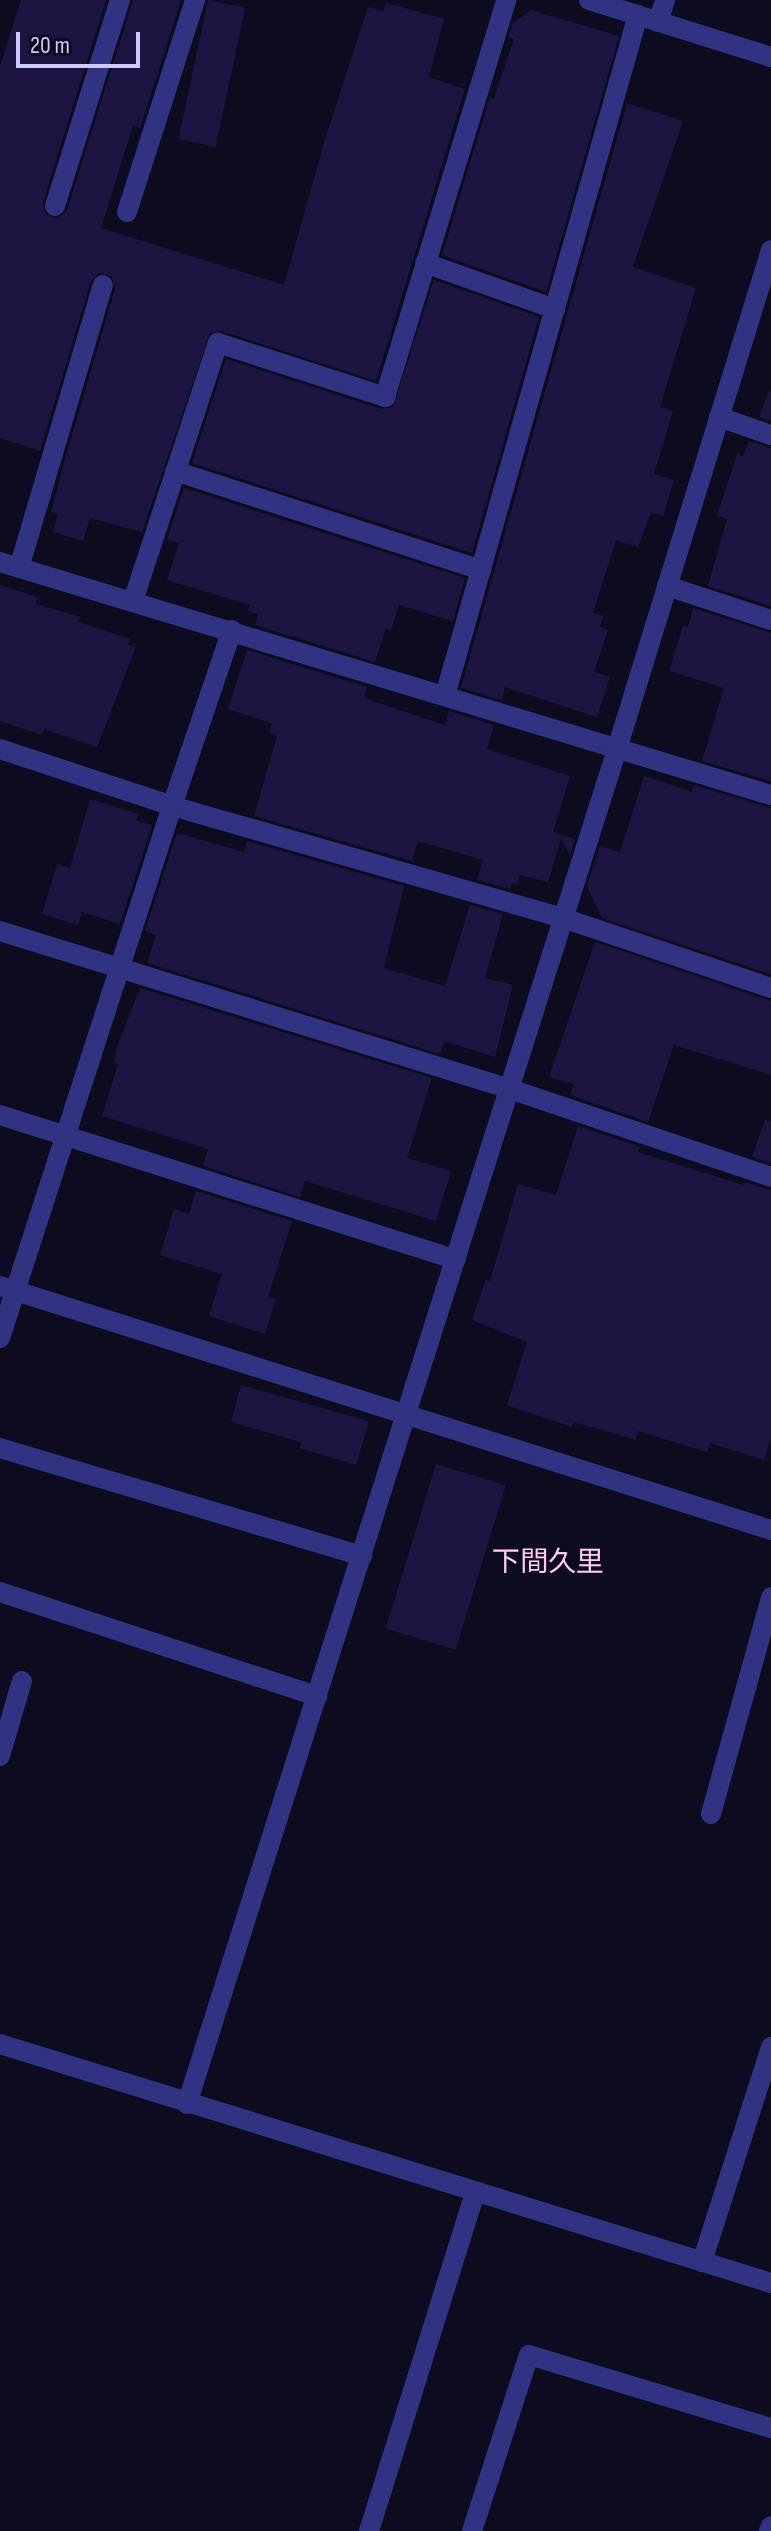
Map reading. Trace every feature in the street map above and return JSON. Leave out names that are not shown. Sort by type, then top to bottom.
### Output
[{"type":"street","points":[[55,206],[120,0]]},
{"type":"street","points":[[127,212],[195,0]]},
{"type":"street","points":[[133,601],[218,343],[385,397],[506,0]]},
{"type":"street","points":[[589,0],[771,57]]},
{"type":"street","points":[[445,696],[555,309],[648,19],[665,0]]},
{"type":"street","points":[[187,2104],[510,1089],[771,250]]},
{"type":"street","points":[[425,263],[555,309]]},
{"type":"street","points":[[103,285],[10,565],[771,795]]},
{"type":"street","points":[[719,417],[771,435]]},
{"type":"street","points":[[175,471],[481,570]]},
{"type":"street","points":[[667,586],[771,620]]},
{"type":"street","points":[[0,1338],[8,1289],[65,1136],[232,630]]},
{"type":"street","points":[[0,749],[172,806],[563,918],[771,988]]},
{"type":"street","points":[[0,931],[510,1089],[771,1177]]},
{"type":"street","points":[[0,1115],[456,1260]]},
{"type":"street","points":[[8,1289],[771,1530]]},
{"type":"street","points":[[0,1448],[362,1556]]},
{"type":"street","points":[[0,1592],[317,1696]]},
{"type":"street","points":[[711,1814],[771,1597]]},
{"type":"street","points":[[0,1756],[22,1681]]},
{"type":"street","points":[[0,2044],[771,2283]]},
{"type":"street","points":[[702,2262],[771,2047]]},
{"type":"street","points":[[369,2531],[475,2193]]},
{"type":"street","points":[[472,2531],[529,2355],[771,2428]]},
{"type":"building","points":[[21,0],[106,0],[43,202],[45,214],[57,219],[67,210],[133,0],[181,0],[140,128],[133,125],[101,228],[284,285],[326,136],[368,7],[383,11],[386,3],[444,19],[429,77],[465,89],[376,381],[222,331],[210,333],[142,532],[90,518],[83,541],[53,532],[58,514],[51,512],[115,289],[112,276],[99,273],[91,281],[40,451],[0,438],[0,66]]},
{"type":"building","points":[[208,0],[245,8],[216,147],[178,139]]},
{"type":"building","points":[[531,10],[619,36],[546,292],[442,255],[490,97],[494,98],[514,39],[508,37],[513,23]]},
{"type":"building","points":[[627,103],[683,121],[633,267],[696,288],[660,407],[673,411],[654,474],[674,480],[663,516],[651,512],[638,547],[616,540],[593,613],[603,616],[600,627],[608,630],[594,672],[610,677],[597,717],[505,687],[502,700],[461,688]]},
{"type":"building","points":[[434,280],[539,317],[472,553],[192,463],[226,359],[381,409],[393,407]]},
{"type":"building","points":[[771,392],[771,421],[759,417]]},
{"type":"building","points":[[749,441],[771,448],[771,606],[708,586],[727,519],[717,516],[737,454],[743,456]]},
{"type":"building","points":[[184,488],[465,578],[453,621],[399,605],[391,630],[386,629],[375,662],[255,625],[258,614],[248,611],[250,605],[167,580],[179,543],[167,540]]},
{"type":"building","points":[[0,585],[38,597],[36,604],[80,617],[78,622],[130,639],[128,645],[136,647],[97,747],[44,729],[42,735],[0,721]]},
{"type":"building","points":[[693,608],[771,633],[771,781],[702,761],[724,688],[669,671],[683,626],[688,627]]},
{"type":"building","points":[[247,650],[367,687],[364,698],[445,725],[449,711],[494,725],[487,749],[570,776],[553,832],[575,839],[570,855],[561,839],[548,882],[520,875],[517,884],[512,883],[510,889],[477,880],[483,860],[418,841],[412,861],[254,816],[277,736],[269,733],[272,723],[228,709]]},
{"type":"building","points":[[644,776],[692,792],[694,785],[771,808],[771,974],[602,918],[587,886],[600,846],[620,852]]},
{"type":"building","points":[[90,799],[139,814],[136,821],[152,825],[120,924],[82,912],[78,925],[42,914],[57,864],[70,868]]},
{"type":"building","points":[[177,833],[244,852],[247,841],[404,886],[384,968],[445,986],[470,905],[503,914],[485,978],[513,985],[495,1057],[444,1041],[440,1054],[147,963],[156,935],[145,931]]},
{"type":"building","points":[[595,942],[771,1001],[771,1075],[674,1045],[648,1122],[570,1095],[574,1084],[549,1077]]},
{"type":"building","points":[[140,988],[432,1078],[407,1158],[451,1171],[436,1221],[305,1181],[300,1197],[203,1166],[208,1149],[102,1116],[118,1064],[114,1063],[117,1047]]},
{"type":"building","points":[[765,1120],[771,1121],[771,1163],[752,1157]]},
{"type":"building","points":[[578,1126],[640,1147],[638,1152],[743,1185],[744,1182],[771,1190],[771,1439],[764,1460],[710,1443],[707,1452],[638,1431],[636,1440],[574,1422],[572,1427],[507,1405],[527,1342],[472,1320],[486,1279],[490,1281],[518,1184],[556,1195]]},
{"type":"building","points":[[196,1191],[292,1221],[268,1297],[276,1299],[265,1334],[209,1316],[222,1274],[160,1255],[174,1209],[189,1214]]},
{"type":"building","points":[[241,1385],[369,1421],[356,1465],[300,1448],[301,1442],[231,1422]]},
{"type":"building","points":[[436,1464],[506,1485],[456,1650],[386,1628]]},
{"type":"district","name":"下間久里","points":[[548,1563]]}]
